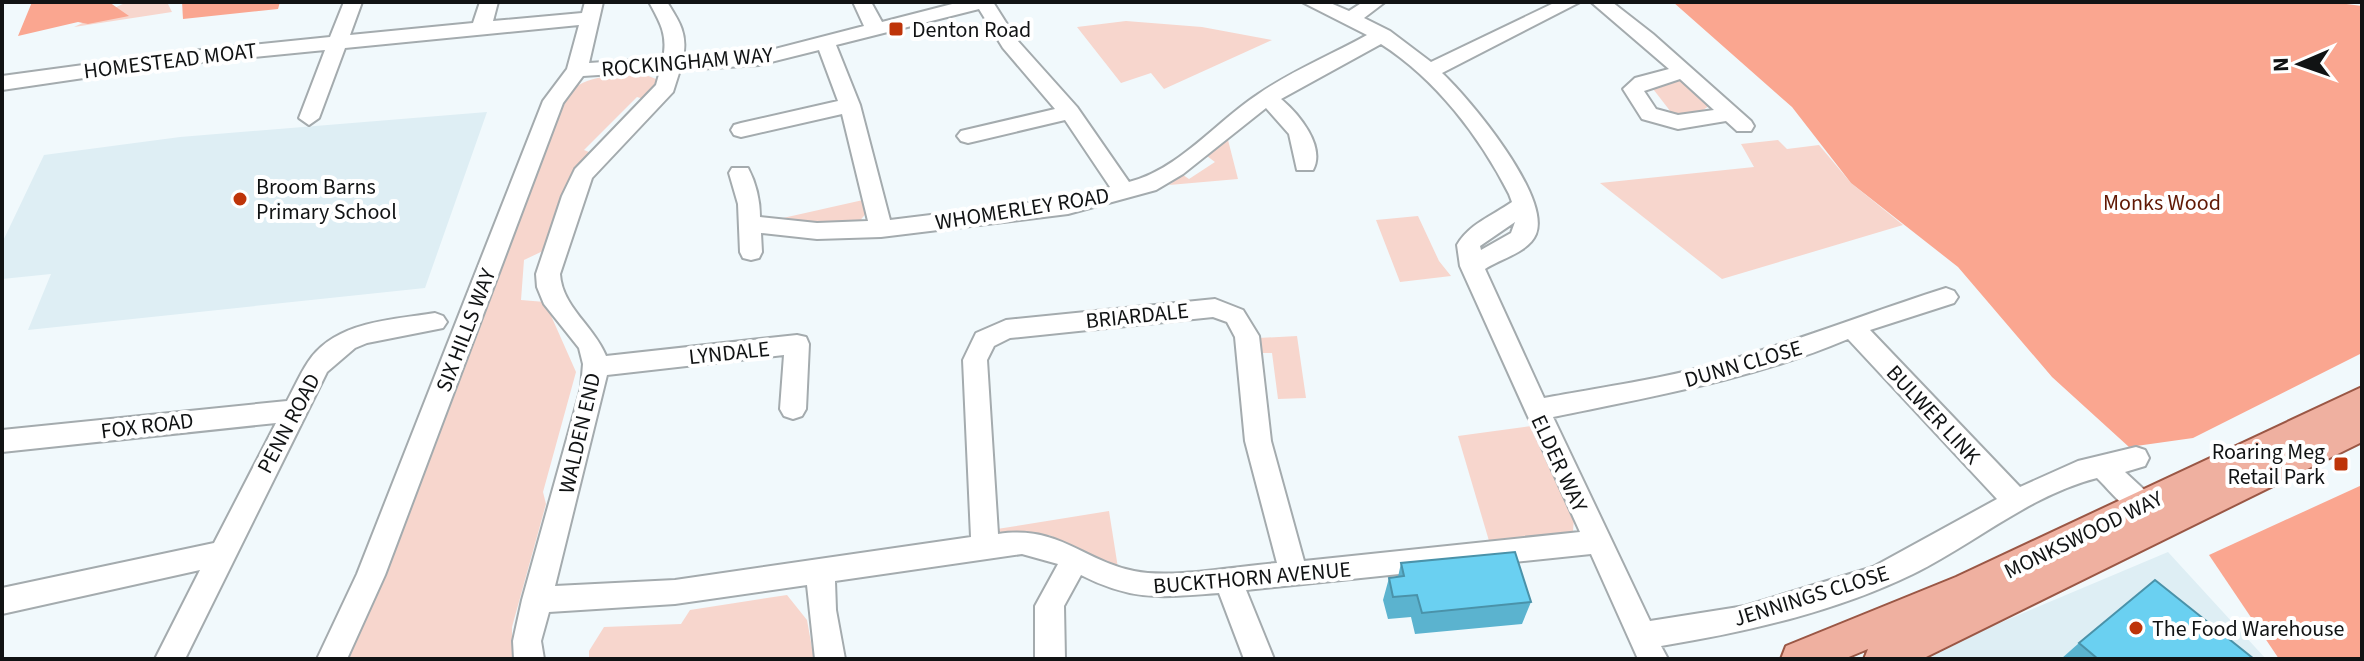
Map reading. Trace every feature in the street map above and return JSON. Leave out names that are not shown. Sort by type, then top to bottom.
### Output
[{"type":"main road","name":"MONKSWOOD WAY","points":[[1800,659],[1969,589],[2362,400]]},
{"type":"main road","name":"MONKSWOOD WAY","points":[[1883,659],[2362,426]]},
{"type":"street","points":[[309,118],[353,2]]},
{"type":"street","points":[[481,29],[489,2]]},
{"type":"street","points":[[658,2],[673,27],[676,43],[671,66]]},
{"type":"street","points":[[862,2],[876,30]]},
{"type":"street","points":[[983,2],[1010,44],[1070,112],[1124,192]]},
{"type":"street","name":"ROCKINGHAM WAY","points":[[577,70],[759,59],[983,2]]},
{"type":"street","points":[[1311,2],[1383,35],[1431,70],[1571,2]]},
{"type":"street","points":[[1351,18],[1376,2]]},
{"type":"street","points":[[1600,2],[1683,72],[1737,120],[1673,122],[1649,114],[1633,89],[1642,83],[1683,72]]},
{"type":"street","name":"HOMESTEAD MOAT","points":[[2,83],[172,59],[567,19],[592,10]]},
{"type":"street","name":"SIX HILLS WAY","points":[[332,659],[371,575],[553,101],[577,70],[592,10]]},
{"type":"street","name":"WHOMERLEY ROAD","points":[[749,226],[817,231],[881,229],[1068,206],[1148,185],[1175,169],[1266,98],[1383,35]]},
{"type":"street","points":[[826,44],[850,105],[881,229]]},
{"type":"street","name":"WALDEN END","points":[[529,659],[527,641],[536,600],[593,388],[595,367],[594,353],[551,298],[547,286],[548,274],[583,174],[659,97],[669,80],[671,66]]},
{"type":"street","name":"ELDER WAY","points":[[1431,70],[1472,117],[1524,204],[1525,233],[1518,241],[1472,266],[1596,542],[1650,653]]},
{"type":"street","points":[[1266,98],[1289,115],[1305,150],[1305,165]]},
{"type":"street","points":[[741,130],[850,105]]},
{"type":"street","points":[[968,136],[1070,112]]},
{"type":"street","points":[[740,173],[749,204],[751,252]]},
{"type":"street","name":"DUNN CLOSE","points":[[1536,410],[1714,374],[1800,349],[1852,327],[1946,297]]},
{"type":"street","name":"BRIARDALE","points":[[985,546],[975,360],[985,340],[1006,329],[1215,308],[1235,316],[1247,336],[1258,441],[1293,572]]},
{"type":"street","name":"PENN ROAD","points":[[170,659],[292,411],[318,366],[346,341],[364,334],[435,322]]},
{"type":"street","name":"BULWER LINK","points":[[1852,327],[2016,501]]},
{"type":"street","name":"LYNDALE","points":[[595,367],[797,344],[793,409]]},
{"type":"street","name":"FOX ROAD","points":[[2,441],[292,411]]},
{"type":"street","name":"JENNINGS CLOSE","points":[[1650,653],[1879,577],[2016,501],[2078,472],[2136,458]]},
{"type":"street","points":[[2102,467],[2143,505]]},
{"type":"street","name":"BUCKTHORN AVENUE","points":[[536,600],[675,592],[985,546],[1036,543],[1099,573],[1136,585],[1376,567],[1596,542]]},
{"type":"street","points":[[2,601],[223,553]]},
{"type":"street","points":[[1050,659],[1047,608],[1050,597],[1076,560]]},
{"type":"street","points":[[821,572],[822,610],[830,659]]},
{"type":"street","points":[[1230,579],[1259,659]]},
{"type":"shaded area","points":[[127,2],[167,2],[172,12],[74,27]]},
{"type":"shaded area","points":[[1126,21],[1202,27],[1272,40],[1164,89],[1151,73],[1121,83],[1077,27]]},
{"type":"shaded area","points":[[646,75],[656,79],[657,85],[647,100],[637,97],[584,150],[594,154],[576,174],[543,251],[524,260],[521,300],[545,302],[576,372],[543,492],[546,504],[512,627],[512,659],[342,659],[556,102],[578,85],[598,78]]},
{"type":"shaded area","points":[[1666,80],[1685,81],[1709,100],[1709,106],[1697,114],[1674,116],[1650,85]]},
{"type":"shaded area","name":"Broom Barns Primary School","points":[[487,112],[425,288],[28,330],[51,274],[2,279],[2,243],[44,155],[180,137]]},
{"type":"shaded area","points":[[1228,140],[1238,179],[1169,185],[1183,175],[1189,179],[1215,162],[1207,156]]},
{"type":"shaded area","points":[[1778,140],[1787,149],[1819,145],[1851,183],[1903,225],[1722,279],[1600,183],[1754,167],[1741,144]]},
{"type":"shaded area","points":[[863,200],[867,212],[859,222],[814,225],[783,218]]},
{"type":"shaded area","points":[[1418,216],[1439,261],[1451,276],[1400,282],[1376,220]]},
{"type":"shaded area","points":[[1297,336],[1306,398],[1278,399],[1272,353],[1260,353],[1258,338]]},
{"type":"shaded area","points":[[1531,426],[1574,518],[1573,531],[1562,540],[1492,551],[1458,436]]},
{"type":"shaded area","points":[[1109,511],[1118,568],[1049,535],[1007,537],[997,529]]},
{"type":"shaded area","points":[[2168,552],[2266,659],[1914,659]]},
{"type":"shaded area","points":[[787,595],[807,620],[814,659],[589,659],[589,651],[604,627],[681,624],[690,610]]},
{"type":"green space","points":[[32,2],[109,2],[129,16],[88,24],[78,22],[18,36]]},
{"type":"green space","points":[[182,2],[280,2],[278,9],[183,19]]},
{"type":"green space","name":"Monks Wood","points":[[1673,2],[2331,2],[2362,6],[2362,353],[2193,438],[2129,447],[2052,377],[1958,267],[1851,183],[1792,107]]},
{"type":"green space","points":[[2362,485],[2362,659],[2279,659],[2209,555]]},
{"type":"building","points":[[1515,552],[1531,602],[1422,613],[1417,595],[1393,597],[1389,578],[1404,576],[1401,563]]},
{"type":"building","points":[[2155,580],[2254,659],[2098,659],[2079,643]]},
{"type":"place","name":"Denton Road","points":[[896,29]]},
{"type":"place","name":"Broom Barns Primary School","points":[[240,199]]},
{"type":"place","name":"Roaring Meg Retail Park","points":[[2341,464]]},
{"type":"place","name":"The Food Warehouse","points":[[2136,628]]}]
